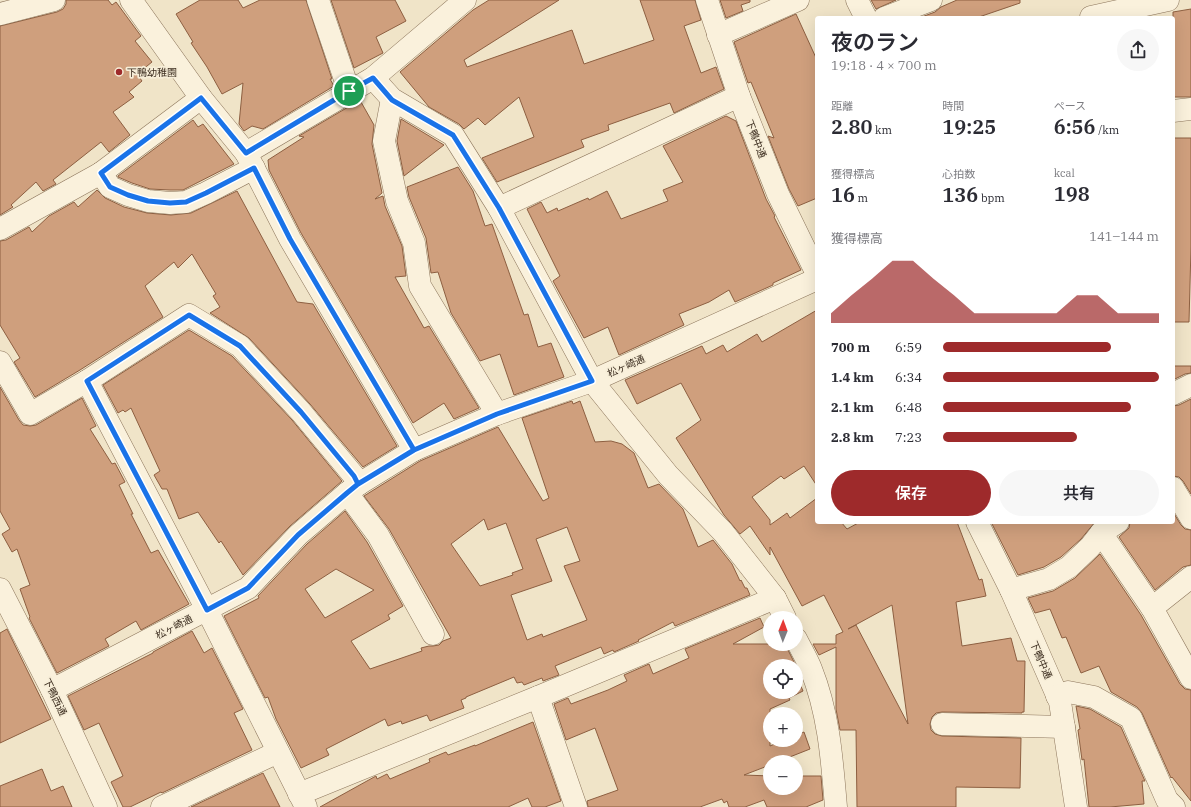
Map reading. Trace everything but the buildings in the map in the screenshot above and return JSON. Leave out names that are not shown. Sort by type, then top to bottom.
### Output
[{"type":"street","points":[[0,14],[54,0]]},
{"type":"street","points":[[131,0],[201,98],[250,160],[290,239],[414,450]]},
{"type":"street","points":[[318,0],[349,91]]},
{"type":"street","points":[[101,173],[110,187],[128,195],[148,201],[170,203],[186,202],[206,193],[250,160],[349,91],[373,78],[465,0]]},
{"type":"street","name":"下鴨中通","points":[[707,0],[739,96],[778,194],[815,270]]},
{"type":"street","points":[[718,35],[798,0]]},
{"type":"street","points":[[857,0],[865,16]]},
{"type":"street","points":[[889,16],[931,0]]},
{"type":"street","points":[[1090,12],[1168,0]]},
{"type":"street","points":[[373,78],[392,100],[453,135],[499,208],[592,381],[668,475],[723,532],[775,598],[782,611]]},
{"type":"street","points":[[499,208],[739,96]]},
{"type":"street","points":[[0,230],[101,173],[201,98]]},
{"type":"street","points":[[392,100],[384,141],[391,180],[397,200],[414,243],[420,286],[497,414]]},
{"type":"street","points":[[1175,111],[1191,109]]},
{"type":"street","name":"松ヶ崎通","points":[[52,690],[248,588],[298,535],[353,488],[414,450],[497,414],[592,381],[815,280]]},
{"type":"street","points":[[0,362],[30,414],[87,381],[189,315],[240,346],[301,412],[354,476],[353,488],[434,634]]},
{"type":"street","points":[[87,381],[207,610],[303,801],[538,697],[775,598]]},
{"type":"street","points":[[1175,393],[1191,385]]},
{"type":"street","points":[[1175,491],[1191,518]]},
{"type":"street","name":"下鴨中通","points":[[978,524],[1012,590],[1060,702],[1076,807]]},
{"type":"street","points":[[1012,590],[1049,579],[1069,567],[1109,528],[1191,678]]},
{"type":"street","points":[[1152,608],[1191,578]]},
{"type":"street","name":"下鴨西通","points":[[0,589],[52,690],[106,807]]},
{"type":"street","points":[[802,651],[811,668],[820,695],[829,732],[836,807]]},
{"type":"street","points":[[1057,696],[1068,692],[1094,697],[1131,718],[1167,800],[1174,807]]},
{"type":"street","points":[[538,697],[576,807]]},
{"type":"street","points":[[942,724],[1064,727]]},
{"type":"street","points":[[162,807],[278,752]]},
{"type":"place","name":"下鴨幼稚園","points":[[119,72]]},
{"type":"route","points":[[349,91],[246,153],[201,98],[101,173],[110,187],[128,195],[148,201],[170,203],[186,202],[254,168],[290,239],[414,450],[358,484],[354,476],[301,412],[240,346],[189,315],[87,381],[207,610],[248,588],[298,535],[347,493],[358,484],[386,467],[414,450],[497,414],[592,381],[499,208],[453,135],[392,100],[373,78],[349,91]]}]
